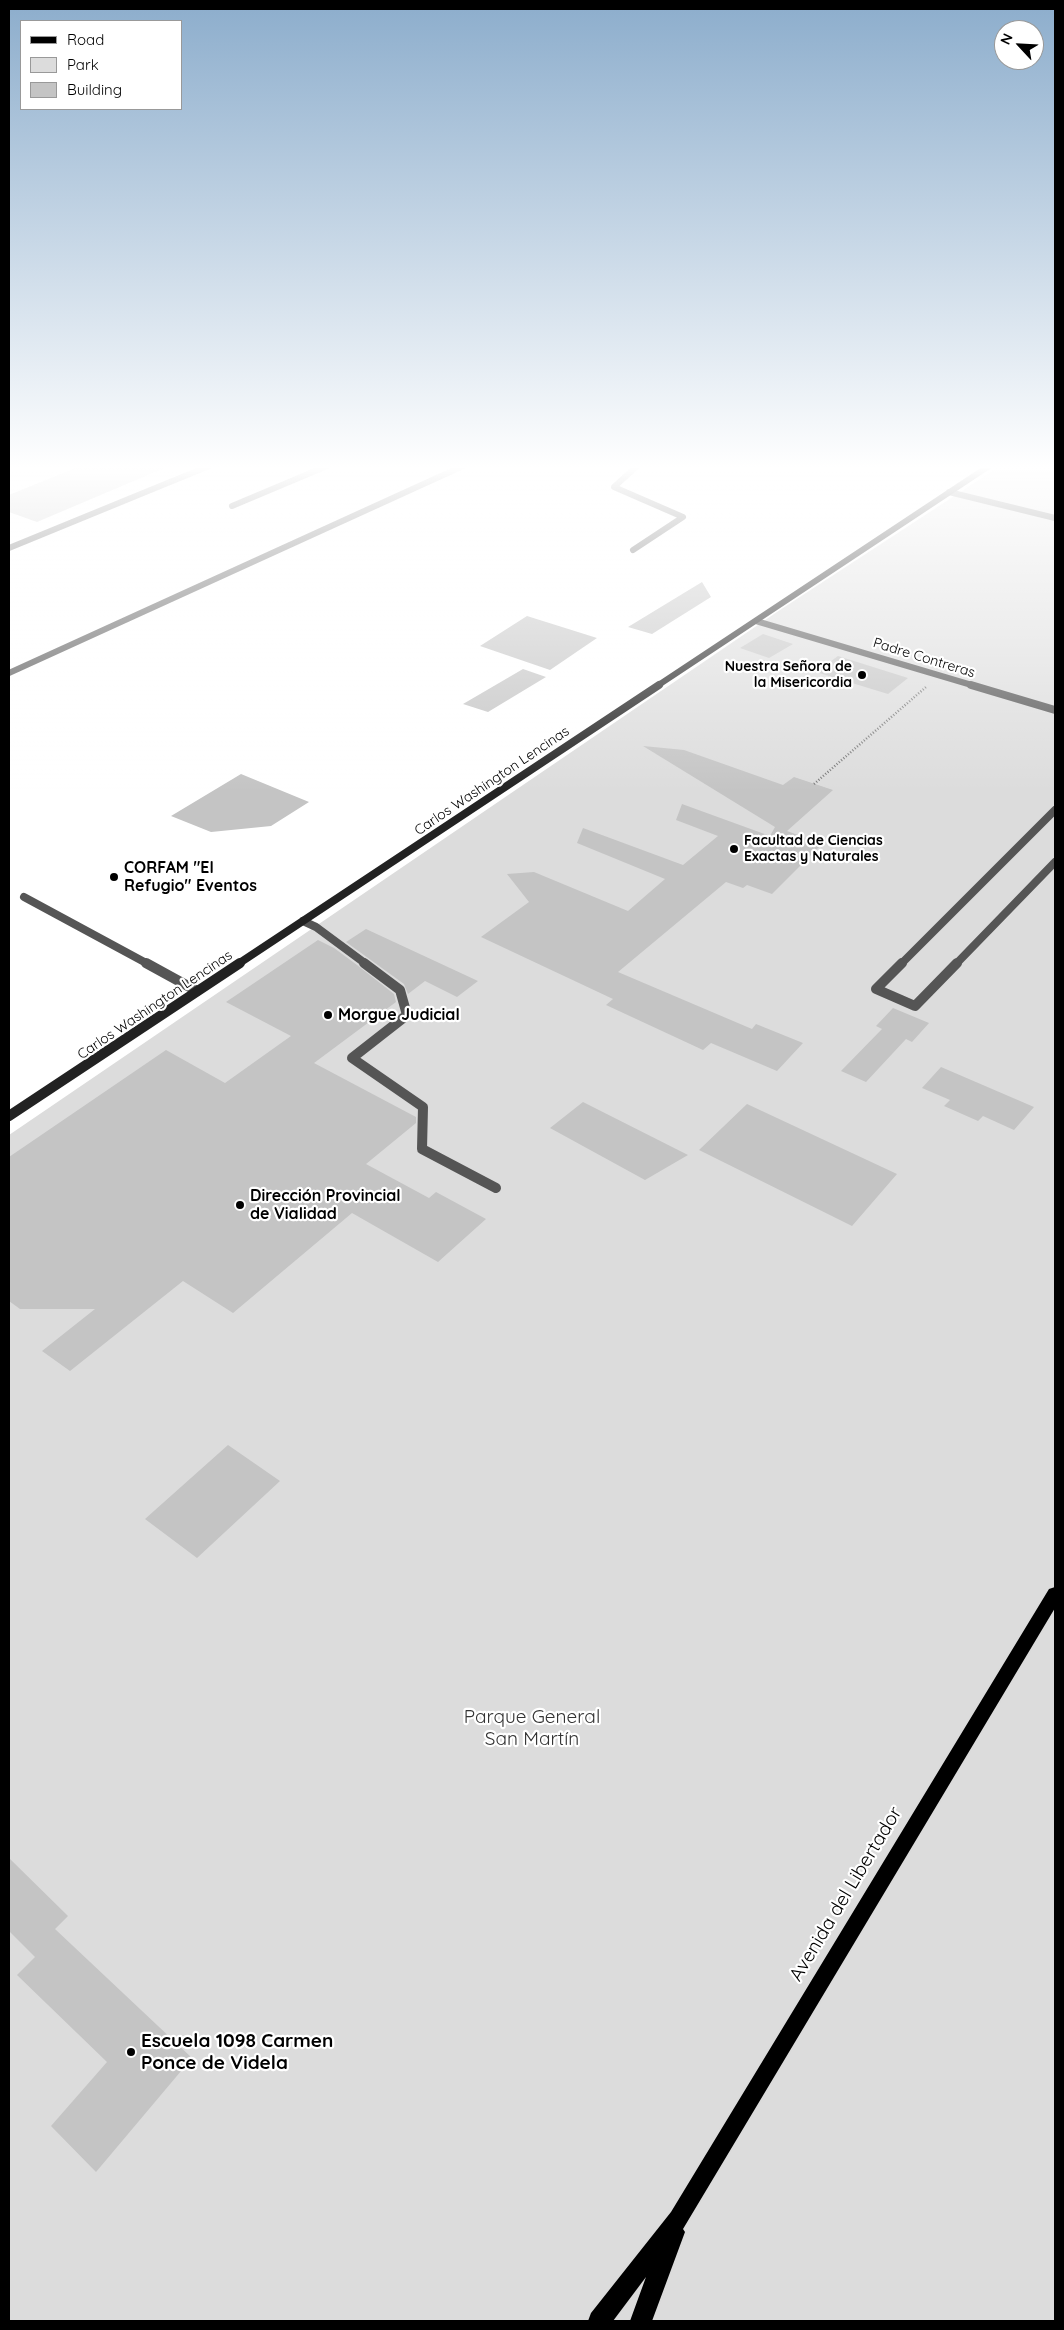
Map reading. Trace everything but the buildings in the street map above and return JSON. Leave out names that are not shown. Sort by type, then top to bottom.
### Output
[{"type":"main road","name":"Carlos Washington Lencinas","points":[[9,1116],[826,575]]},
{"type":"main road","name":"Avenida del Libertador","points":[[599,2321],[678,2219],[1055,1594]]},
{"type":"main road","name":"Avenida del Libertador","points":[[641,2321],[678,2219]]},
{"type":"street","points":[[9,673],[225,575]]},
{"type":"street","name":"Padre Contreras","points":[[756,621],[1055,710]]},
{"type":"street","points":[[1055,810],[876,989],[915,1006],[1055,862]]},
{"type":"street","points":[[24,897],[197,991]]},
{"type":"street","points":[[304,921],[316,927],[400,990],[407,1015],[352,1058],[423,1107],[422,1149],[496,1188]]},
{"type":"path","points":[[814,784],[940,676]]},
{"type":"green space","name":"Parque General San Martín","points":[[834,575],[1055,575],[1055,2321],[9,2321],[9,1135]]},
{"type":"place","name":"Nuestra Señora de la Misericordia","points":[[862,675]]},
{"type":"place","name":"Facultad de Ciencias Exactas y Naturales","points":[[734,849]]},
{"type":"place","name":"CORFAM \"El Refugio\" Eventos","points":[[114,877]]},
{"type":"place","name":"Morgue Judicial","points":[[328,1015]]},
{"type":"place","name":"Dirección Provincial de Vialidad","points":[[240,1205]]},
{"type":"place","name":"Escuela 1098 Carmen Ponce de Videla","points":[[131,2052]]}]
